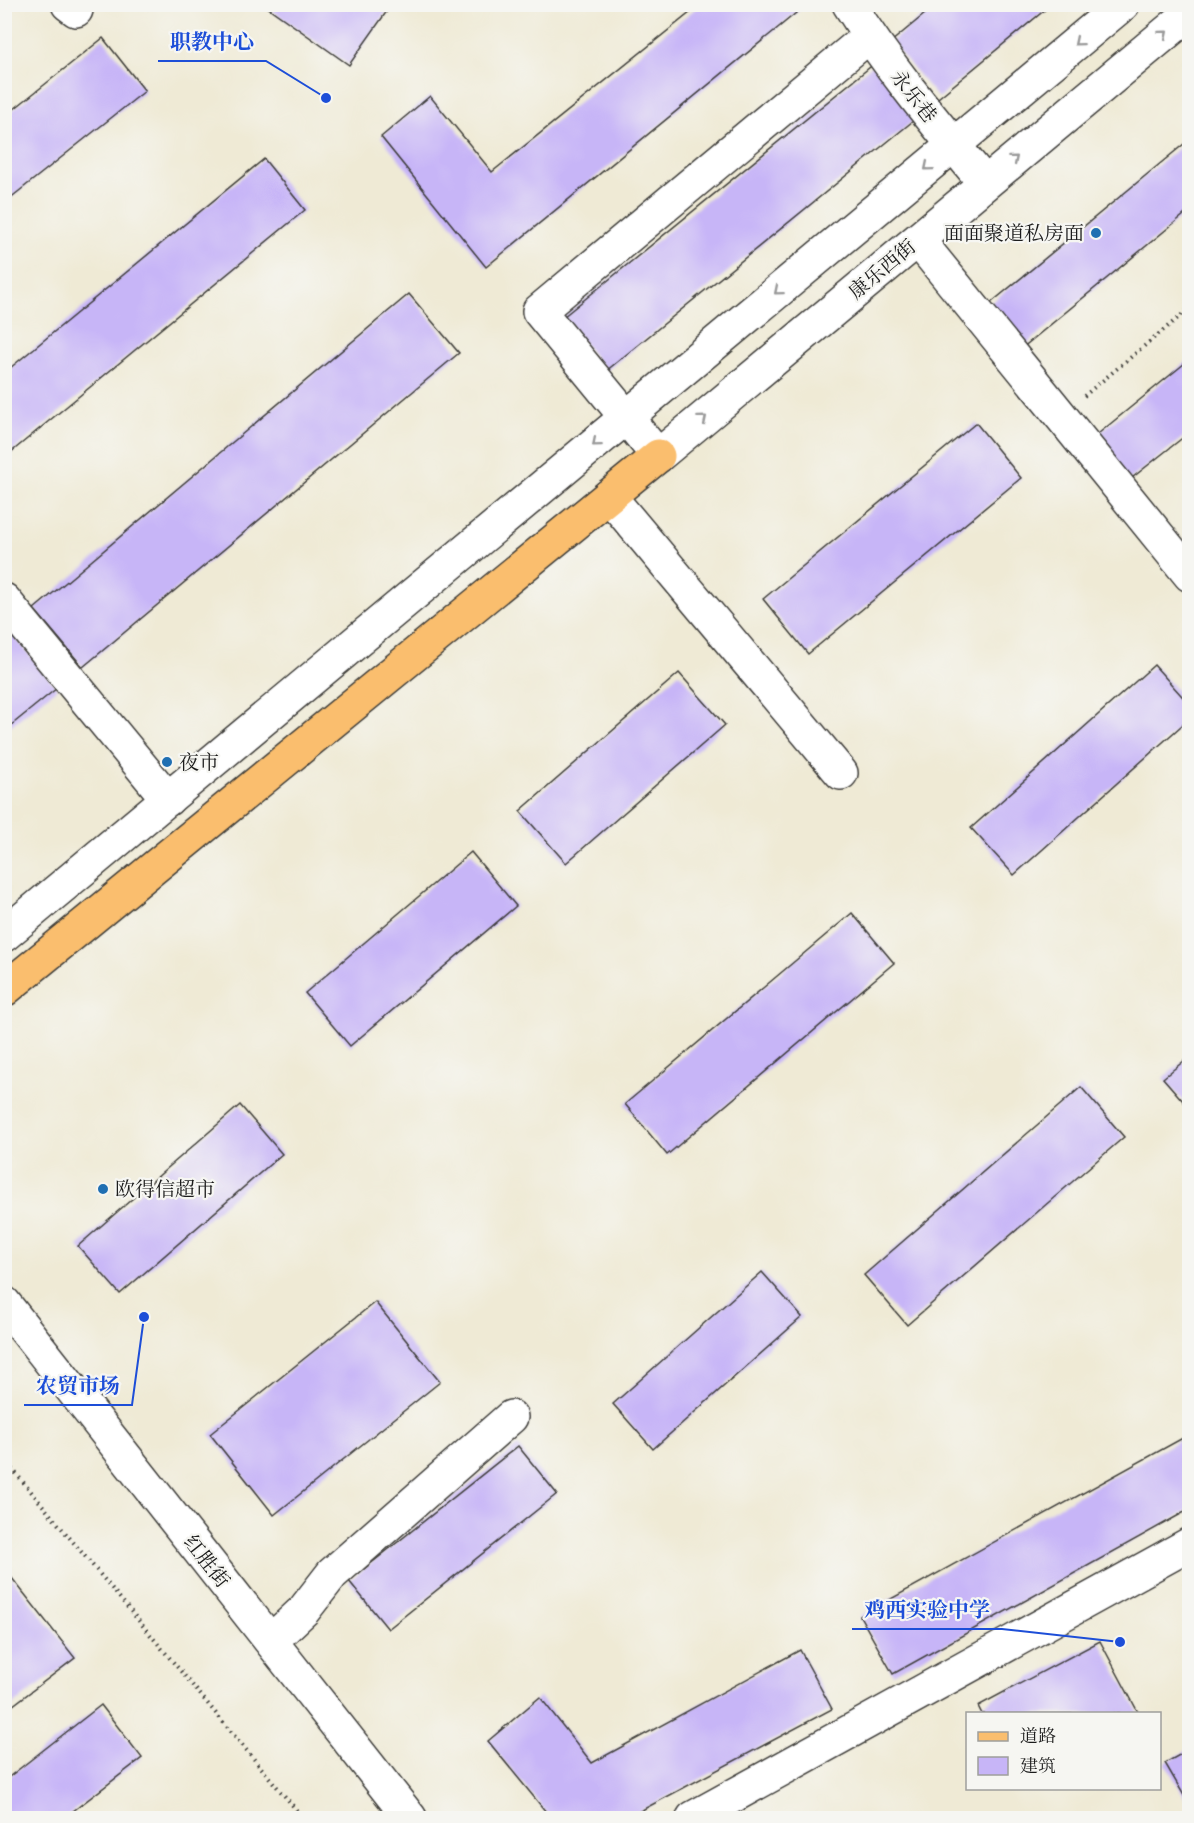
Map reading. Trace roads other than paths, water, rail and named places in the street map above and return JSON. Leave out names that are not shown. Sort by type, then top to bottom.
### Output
[{"type":"main road","points":[[4,990],[658,456]]},
{"type":"street","name":"永乐巷","points":[[849,4],[869,36],[985,183]]},
{"type":"street","points":[[4,934],[1123,4]]},
{"type":"street","name":"康乐西街","points":[[658,456],[1190,13]]},
{"type":"street","points":[[658,456],[539,311],[869,36]]},
{"type":"street","points":[[918,240],[1190,575]]},
{"type":"street","points":[[609,496],[841,773]]},
{"type":"street","points":[[4,600],[168,799]]},
{"type":"street","name":"红胜街","points":[[4,1303],[410,1818]]},
{"type":"street","points":[[271,1641],[304,1610],[332,1574],[511,1417]]},
{"type":"street","points":[[693,1818],[1190,1544]]},
{"type":"place","name":"职教中心","points":[[326,98]]},
{"type":"place","name":"面面聚道私房面","points":[[1096,233]]},
{"type":"place","name":"夜市","points":[[167,762]]},
{"type":"place","name":"欧得信超市","points":[[103,1189]]},
{"type":"place","name":"农贸市场","points":[[144,1317]]},
{"type":"place","name":"鸡西实验中学","points":[[1120,1642]]}]
